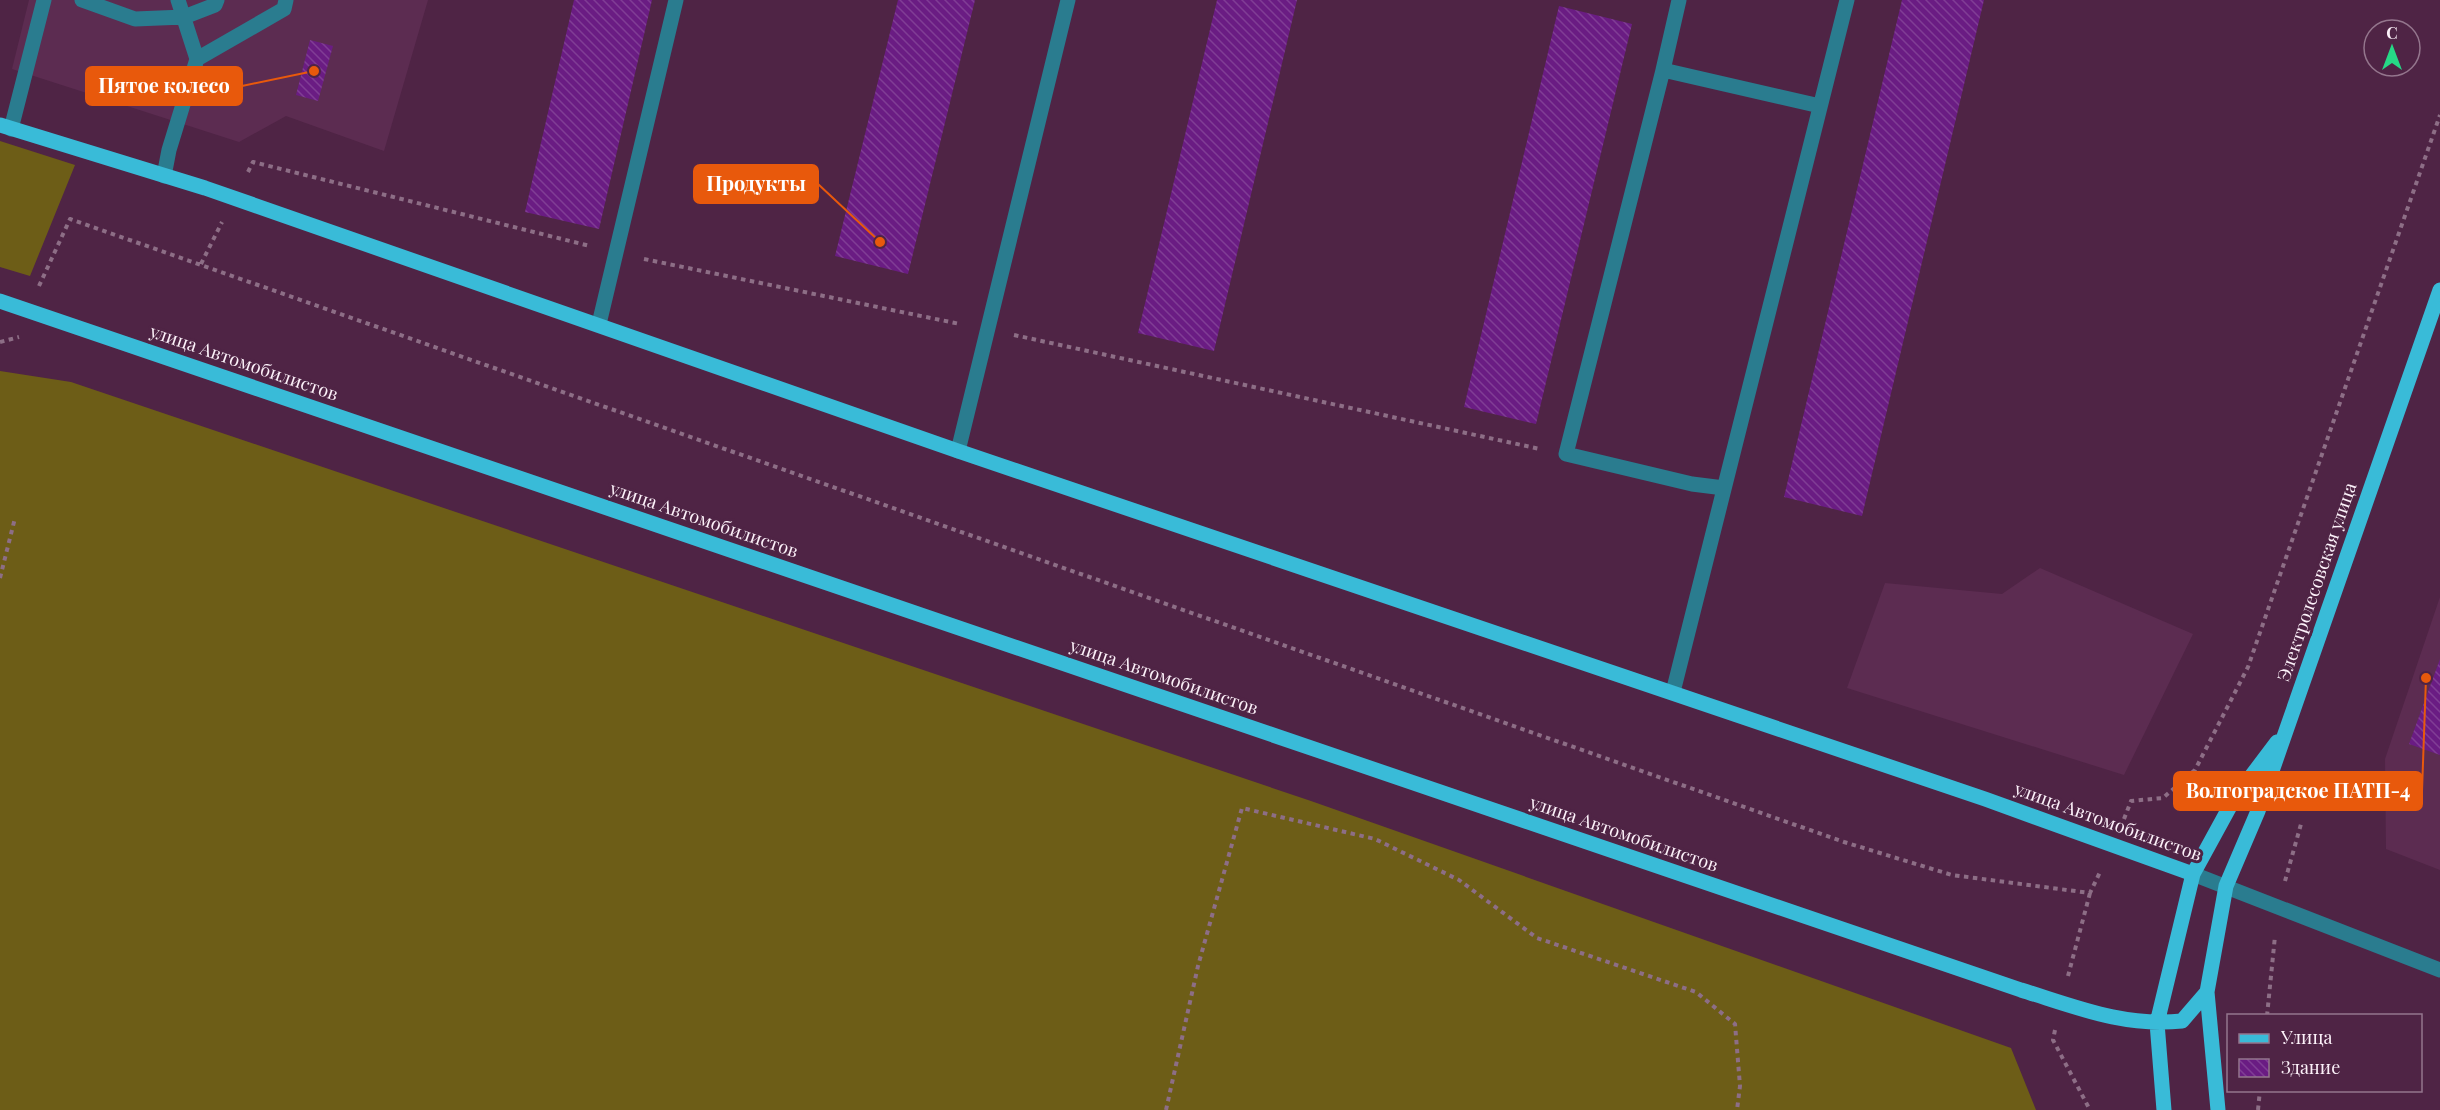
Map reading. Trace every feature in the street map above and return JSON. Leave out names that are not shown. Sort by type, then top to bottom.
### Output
[{"type":"main road","name":"улица Автомобилистов","points":[[5,127],[164,176],[599,324],[958,451],[1673,692],[2193,874]]},
{"type":"main road","name":"Электролесовская улица","points":[[2226,886],[2258,810],[2440,290]]},
{"type":"main road","name":"улица Автомобилистов","points":[[0,301],[2108,1018],[2157,1023],[2182,1021],[2207,993]]},
{"type":"main road","points":[[2164,1110],[2157,1023],[2193,874],[2234,799],[2286,730]]},
{"type":"main road","points":[[2218,1110],[2207,993],[2226,886]]},
{"type":"street","points":[[5,127],[44,0]]},
{"type":"street","points":[[82,0],[135,19],[184,17],[215,4],[217,0]]},
{"type":"street","points":[[164,176],[169,150],[197,59],[178,0]]},
{"type":"street","points":[[197,59],[284,9],[286,0]]},
{"type":"street","points":[[599,324],[676,0]]},
{"type":"street","points":[[958,451],[1068,0]]},
{"type":"street","points":[[1679,0],[1566,454],[1692,484],[1724,488]]},
{"type":"street","points":[[1673,692],[1847,0]]},
{"type":"street","points":[[1663,70],[1820,106]]},
{"type":"street","name":"улица Автомобилистов","points":[[2193,874],[2440,969]]},
{"type":"path","points":[[2090,1110],[2053,1040],[2090,893],[2114,845],[2131,801],[2163,798],[2195,770],[2248,667],[2440,115]]},
{"type":"path","points":[[201,264],[253,162],[616,253],[1566,454]]},
{"type":"path","points":[[28,310],[70,219],[1844,842],[1952,875],[2090,893]]},
{"type":"path","points":[[0,579],[15,518]]},
{"type":"path","points":[[1166,1110],[1198,966],[1242,808],[1375,839],[1459,880],[1537,938],[1696,993],[1735,1024],[1740,1086],[1737,1110]]},
{"type":"path","points":[[2258,1110],[2260,1092]]},
{"type":"shaded area","points":[[29,0],[428,0],[384,151],[286,116],[239,142],[12,69]]},
{"type":"shaded area","points":[[0,141],[75,165],[30,276],[0,267]]},
{"type":"shaded area","points":[[0,371],[71,382],[1311,801],[2011,1048],[2036,1110],[0,1110]]},
{"type":"shaded area","points":[[2040,568],[2193,634],[2124,775],[1847,688],[1885,583],[2002,594]]},
{"type":"shaded area","points":[[2440,597],[2440,870],[2386,849],[2385,759]]},
{"type":"building","points":[[574,0],[652,0],[599,229],[525,212]]},
{"type":"building","points":[[898,0],[975,0],[908,274],[835,256]]},
{"type":"building","points":[[1217,0],[1297,0],[1214,351],[1138,333]]},
{"type":"building","points":[[1902,0],[1984,0],[1862,516],[1784,497]]},
{"type":"building","points":[[1559,6],[1632,24],[1536,424],[1464,407]]},
{"type":"building","points":[[310,40],[333,46],[318,101],[296,95]]},
{"type":"building","points":[[2440,659],[2440,755],[2409,744]]},
{"type":"place","name":"Пятое колесо","points":[[314,71]]},
{"type":"place","name":"Продукты","points":[[880,242]]},
{"type":"place","name":"Волгоградское ПАТП-4","points":[[2426,678]]}]
